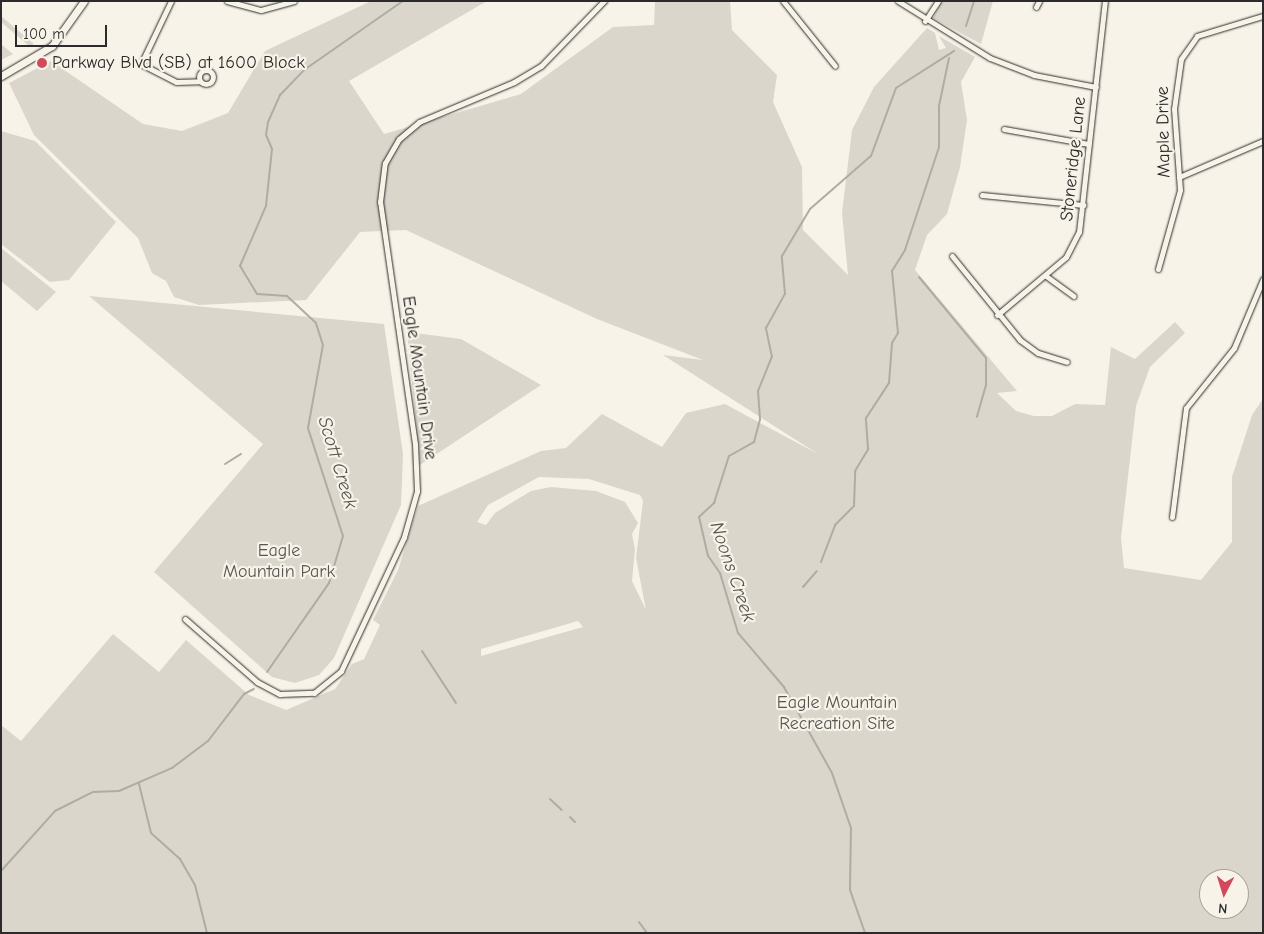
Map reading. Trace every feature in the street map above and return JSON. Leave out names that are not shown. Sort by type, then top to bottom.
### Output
[{"type":"street","points":[[1,76],[52,46],[84,1]]},
{"type":"street","points":[[171,1],[141,64],[176,82],[200,81]]},
{"type":"street","points":[[227,1],[260,10],[294,1]]},
{"type":"street","name":"Eagle Mountain Drive","points":[[184,619],[257,682],[280,694],[314,693],[341,671],[404,537],[417,491],[415,444],[380,202],[385,163],[401,136],[419,122],[514,82],[541,66],[604,1]]},
{"type":"street","points":[[783,1],[835,66]]},
{"type":"street","points":[[898,1],[925,21],[990,58],[1034,74],[1096,87]]},
{"type":"street","points":[[925,21],[938,1]]},
{"type":"street","points":[[1036,7],[1039,1]]},
{"type":"street","name":"Stoneridge Lane","points":[[997,315],[1046,276],[1066,257],[1079,232],[1084,205],[1105,1]]},
{"type":"street","name":"Maple Drive","points":[[1158,269],[1176,215],[1179,177],[1174,108],[1181,58],[1197,36],[1263,16]]},
{"type":"street","points":[[1004,129],[1089,144]]},
{"type":"street","points":[[1179,177],[1263,141]]},
{"type":"street","points":[[982,196],[1084,205]]},
{"type":"street","points":[[952,256],[997,315],[1038,353],[1067,362]]},
{"type":"street","points":[[1046,276],[1074,296]]},
{"type":"street","points":[[1172,517],[1186,408],[1234,348],[1263,279]]},
{"type":"green space","name":"Eagle Mountain Recreation Site","points":[[371,1],[487,1],[349,81],[384,134],[521,94],[613,27],[654,25],[655,1],[730,1],[732,30],[777,75],[773,102],[802,167],[803,230],[848,275],[842,213],[852,130],[874,87],[927,28],[935,33],[939,50],[946,48],[939,36],[975,57],[961,82],[967,120],[960,167],[947,214],[927,235],[915,270],[1017,391],[997,393],[1016,411],[1034,416],[1052,416],[1075,404],[1105,405],[1111,347],[1135,359],[1175,322],[1185,333],[1150,367],[1136,406],[1121,538],[1124,568],[1201,580],[1232,542],[1232,477],[1252,415],[1263,399],[1263,933],[1,933],[1,725],[21,741],[113,634],[159,672],[186,640],[249,695],[286,710],[335,689],[352,664],[364,659],[380,625],[373,620],[398,570],[418,506],[541,451],[566,448],[602,414],[662,447],[686,413],[725,404],[818,454],[663,355],[703,360],[597,319],[406,230],[360,232],[306,300],[199,305],[174,297],[166,281],[152,273],[138,238],[34,135],[9,83],[51,61],[143,124],[182,131],[228,113],[265,51]],"holes":[[[539,477],[589,479],[640,495],[643,501],[636,558],[646,610],[632,581],[635,549],[632,534],[638,523],[625,502],[596,491],[551,487],[531,491],[495,513],[486,525],[477,522],[488,505]],[[578,621],[583,627],[481,656],[481,649]]]},
{"type":"green space","points":[[942,1],[993,1],[981,44],[933,18]]},
{"type":"green space","points":[[1,16],[34,44],[29,46],[1,22]]},
{"type":"green space","points":[[1,44],[13,54],[1,60]]},
{"type":"green space","points":[[1,131],[35,141],[116,222],[69,280],[50,282],[1,244]]},
{"type":"green space","points":[[1,248],[56,292],[37,311],[1,281]]},
{"type":"green space","name":"Eagle Mountain Park","points":[[89,296],[384,324],[403,454],[401,505],[334,658],[319,675],[295,683],[272,677],[154,572],[263,444]]},
{"type":"green space","points":[[407,332],[461,339],[541,385],[420,465]]},
{"type":"waterway","name":"Scott Creek","points":[[267,672],[329,583],[343,536],[308,428],[323,345],[316,323],[287,296],[257,294],[240,266],[266,206],[272,149],[266,135],[268,122],[280,95],[304,70],[403,1]]},
{"type":"waterway","name":"Noons Creek","points":[[966,26],[974,1]]},
{"type":"waterway","name":"Noons Creek","points":[[865,933],[850,890],[851,828],[832,773],[784,687],[738,633],[720,573],[708,556],[699,517],[714,503],[729,456],[754,442],[760,419],[758,391],[772,357],[766,328],[785,294],[782,256],[810,209],[871,156],[896,88],[954,51]]},
{"type":"waterway","points":[[821,562],[835,525],[854,506],[855,471],[868,449],[866,418],[889,383],[892,343],[898,333],[892,271],[905,250],[939,147],[939,106],[949,58]]},
{"type":"waterway","points":[[919,277],[986,358],[986,385],[977,417]]},
{"type":"waterway","points":[[225,464],[241,454]]},
{"type":"waterway","points":[[803,587],[817,571]]},
{"type":"waterway","points":[[422,651],[456,703]]},
{"type":"waterway","points":[[1,871],[55,811],[93,792],[119,791],[172,768],[208,741],[244,694],[254,689]]},
{"type":"waterway","points":[[139,784],[151,833],[180,859],[195,885],[207,933]]},
{"type":"waterway","points":[[550,799],[562,810]]},
{"type":"waterway","points":[[570,817],[575,822]]},
{"type":"waterway","points":[[639,922],[647,933]]},
{"type":"place","name":"Parkway Blvd (SB) at 1600 Block","points":[[42,63]]}]
